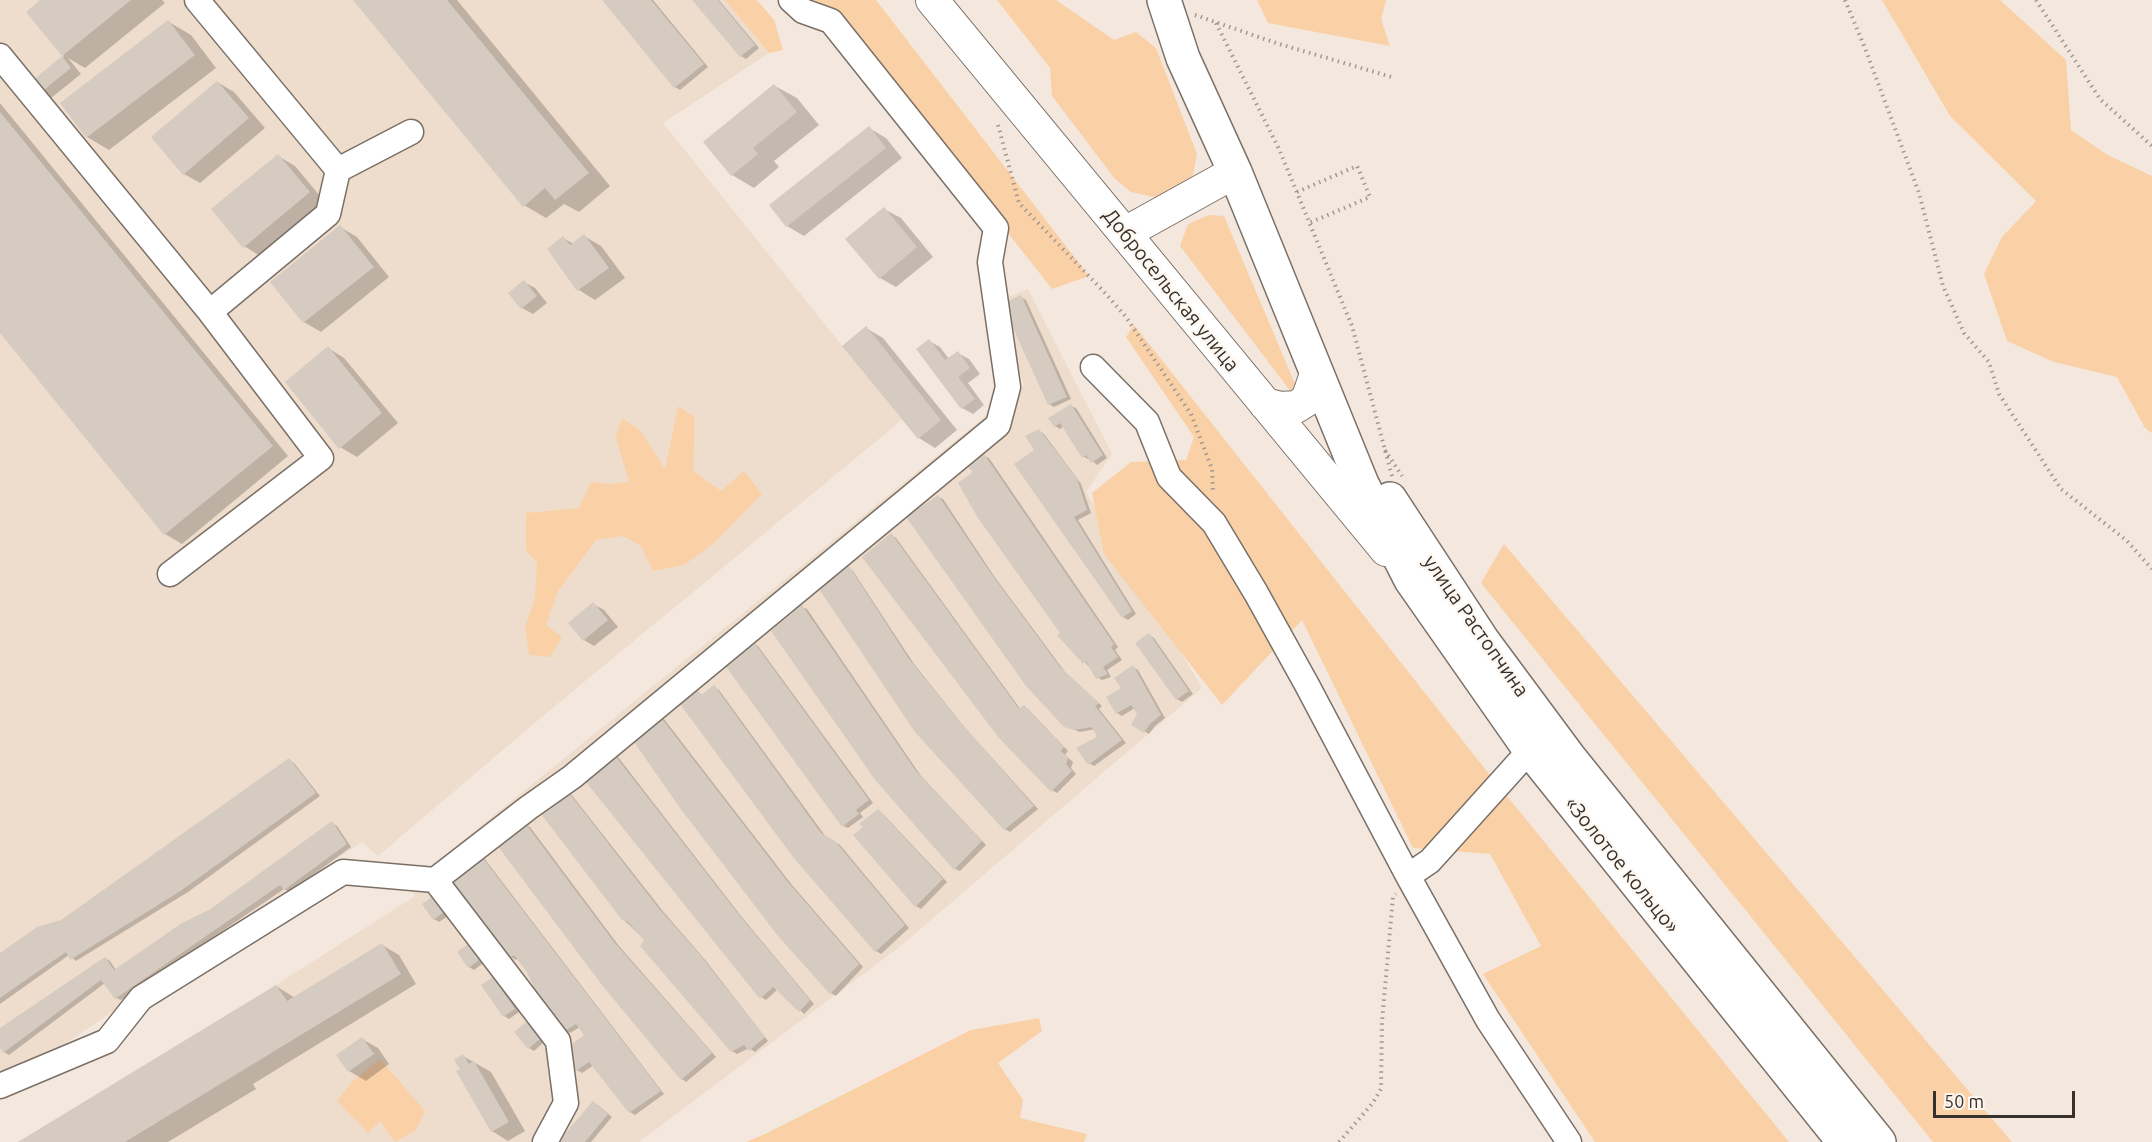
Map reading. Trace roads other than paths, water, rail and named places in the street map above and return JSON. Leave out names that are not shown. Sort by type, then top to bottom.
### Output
[{"type":"highway","name":"улица Растопчина","points":[[1187,9],[1183,58],[1235,172],[1362,484],[1411,580]]},
{"type":"highway","name":"улица Растопчина","points":[[1316,374],[1386,494],[1483,641],[1569,757],[1655,865]]},
{"type":"highway","name":"«Золотое кольцо»","points":[[1411,580],[1530,750],[1844,1142]]},
{"type":"highway","name":"«Золотое кольцо»","points":[[1655,865],[1879,1142]]},
{"type":"main road","name":"Добросельская улица","points":[[932,0],[1411,580]]},
{"type":"main road","points":[[1125,233],[1235,172]]},
{"type":"main road","points":[[1265,404],[1280,408],[1296,407],[1307,400],[1316,374]]},
{"type":"lane","points":[[197,0],[338,170]]},
{"type":"lane","points":[[0,1086],[107,1041],[141,998],[343,872],[435,880],[572,777],[998,425],[1008,387],[990,262],[996,228],[831,21],[803,11],[792,0]]},
{"type":"lane","points":[[0,56],[210,312],[321,458],[170,574]]},
{"type":"lane","points":[[210,312],[328,214],[338,170],[411,132]]},
{"type":"lane","points":[[1093,367],[1147,422],[1169,477],[1214,523],[1273,623],[1488,1020],[1569,1142]]},
{"type":"lane","points":[[1408,876],[1430,861],[1530,750]]},
{"type":"lane","points":[[435,880],[558,1041],[566,1103],[545,1142]]}]
